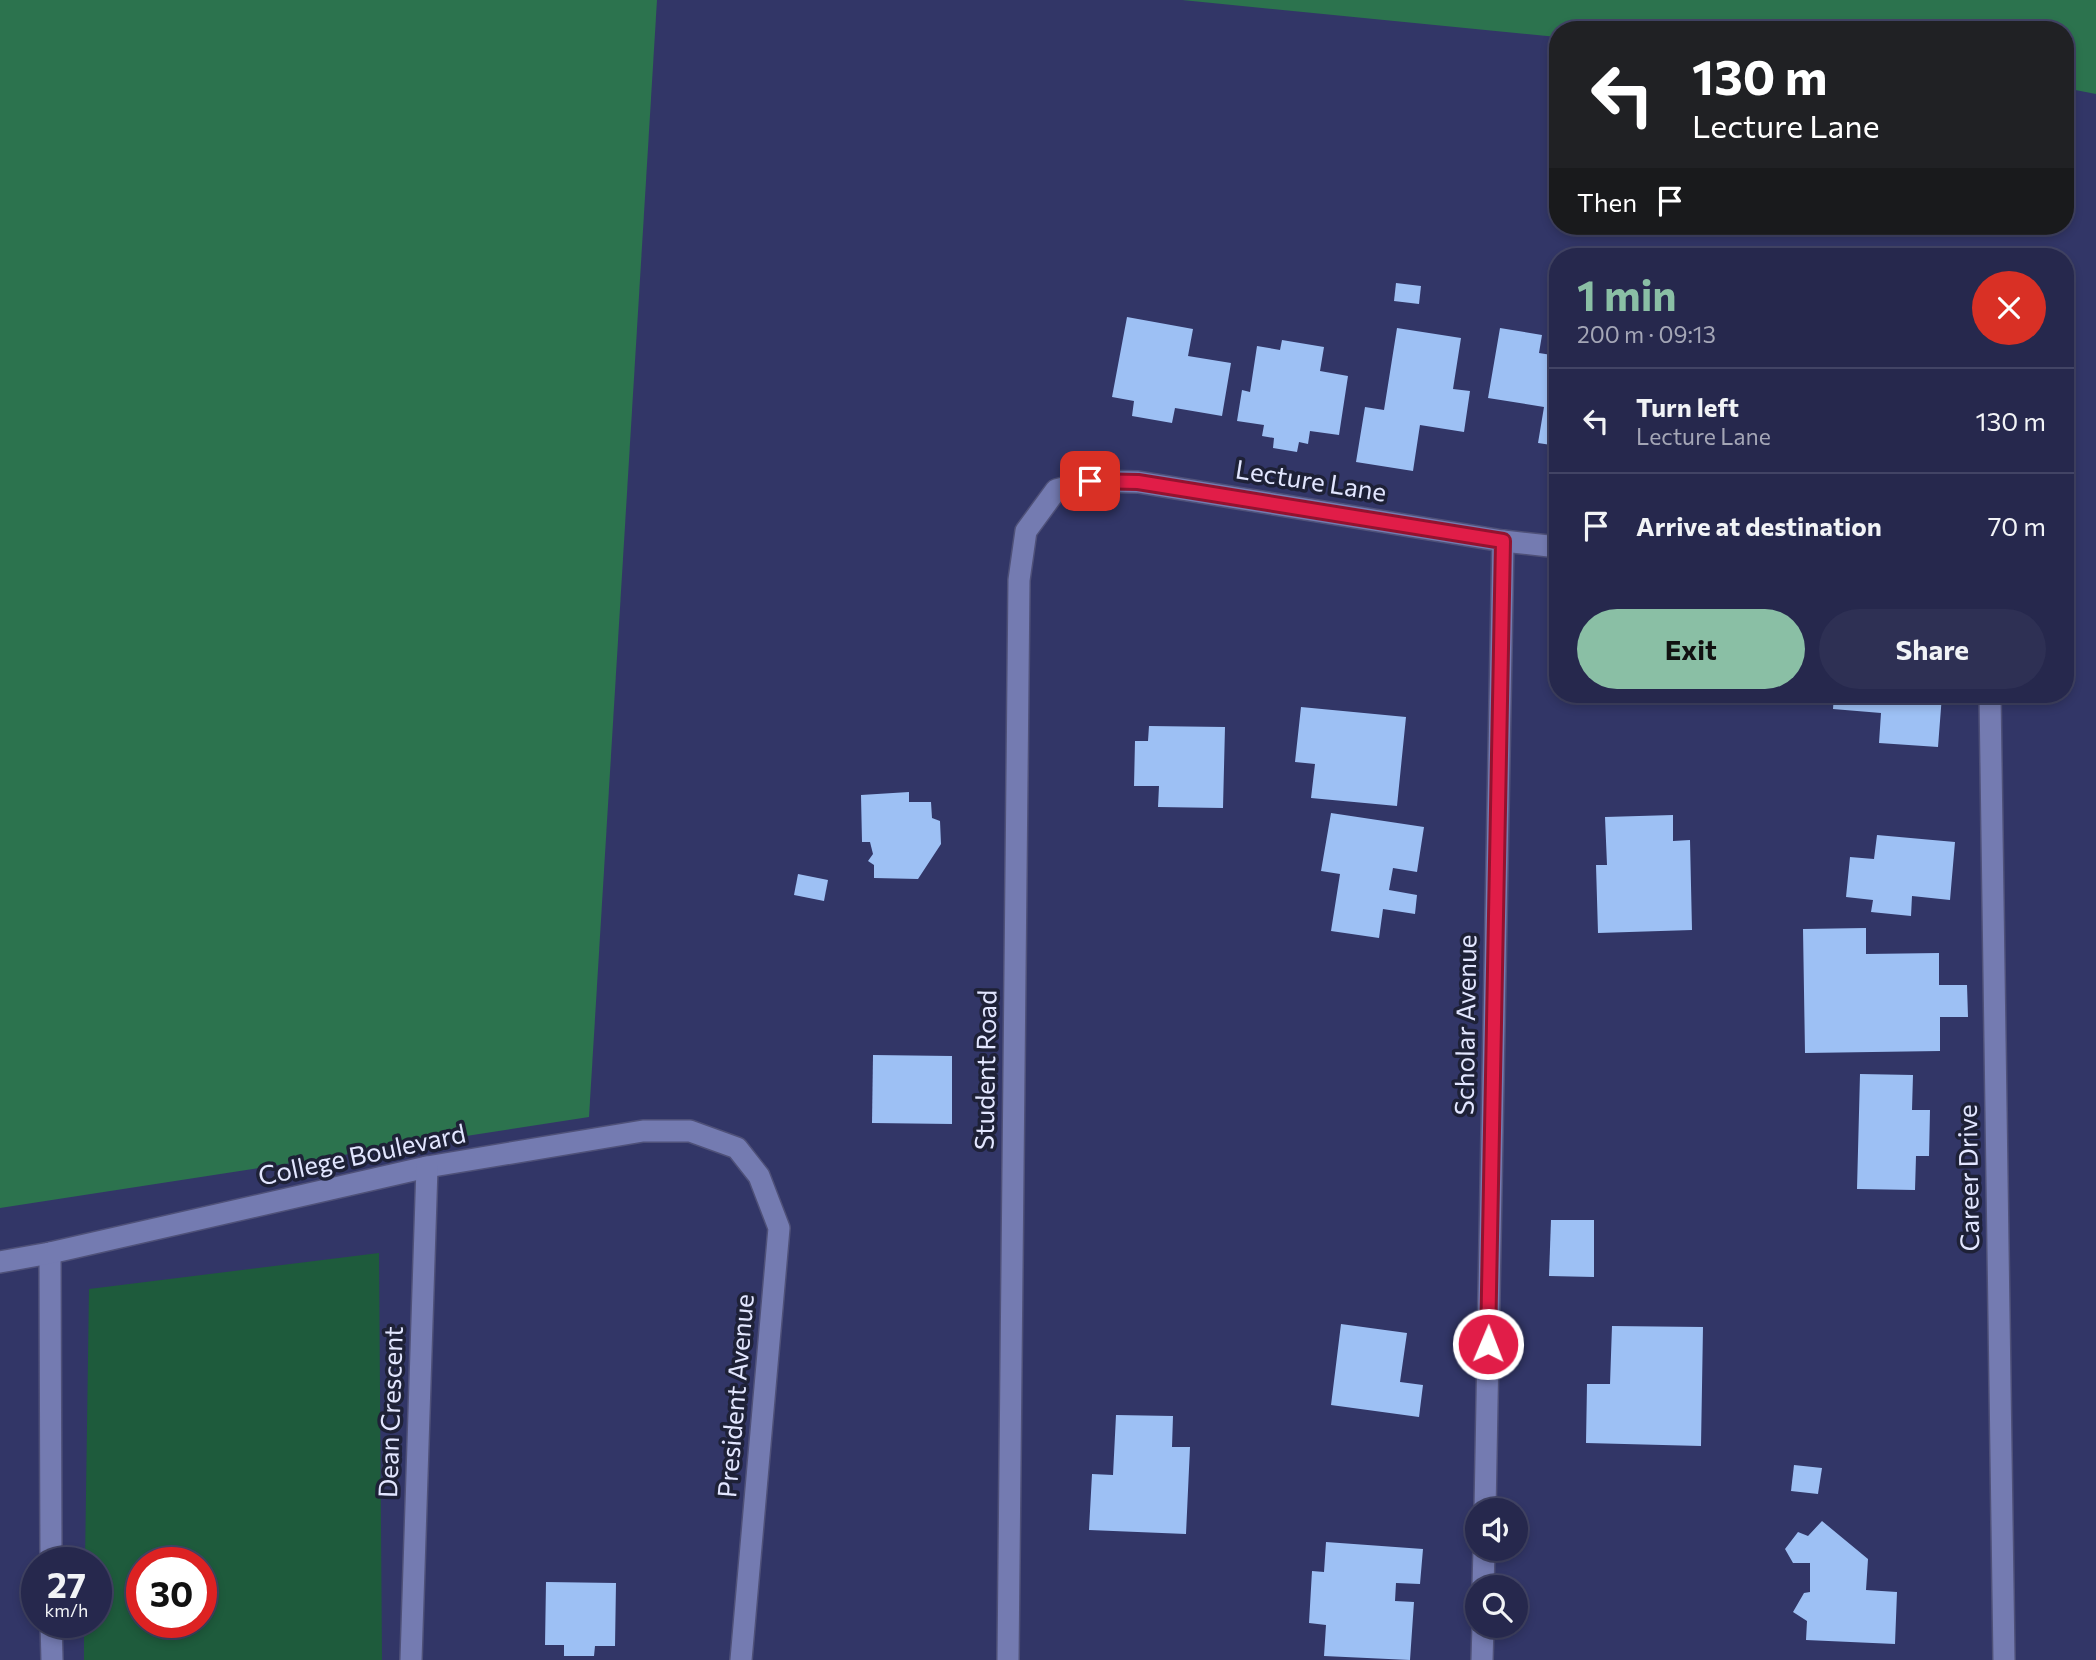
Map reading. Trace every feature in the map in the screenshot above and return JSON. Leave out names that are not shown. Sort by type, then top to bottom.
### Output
[{"type":"street","name":"Lecture Lane","points":[[1056,490],[1090,481],[1138,482],[1503,541],[1549,546]]},
{"type":"street","name":"Student Road","points":[[1008,1660],[1019,580],[1026,531],[1056,490]]},
{"type":"street","name":"Scholar Avenue","points":[[1485,1498],[1503,541]]},
{"type":"street","name":"Career Drive","points":[[1990,703],[2004,1660]]},
{"type":"street","name":"College Boulevard","points":[[0,1262],[427,1167],[643,1131],[690,1131],[737,1148]]},
{"type":"street","name":"President Avenue","points":[[737,1148],[759,1176],[779,1228],[741,1660]]},
{"type":"street","name":"Dean Crescent","points":[[411,1660],[427,1167]]},
{"type":"street","points":[[50,1253],[51,1547]]},
{"type":"street","points":[[51,1638],[52,1660]]},
{"type":"street","points":[[1482,1660],[1483,1638]]},
{"type":"green space","points":[[0,0],[657,0],[589,1117],[0,1208]]},
{"type":"green space","points":[[1182,0],[2096,0],[2096,94],[2074,90],[2074,21],[1549,21],[1549,36]]},
{"type":"green space","points":[[379,1253],[382,1660],[84,1660],[84,1638],[112,1638],[112,1547],[85,1547],[89,1289]]},
{"type":"building","points":[[1396,283],[1421,286],[1419,304],[1394,301]]},
{"type":"building","points":[[1127,317],[1193,329],[1188,356],[1231,363],[1222,416],[1175,408],[1172,423],[1132,416],[1134,401],[1112,397]]},
{"type":"building","points":[[1397,328],[1461,338],[1453,389],[1470,391],[1464,432],[1420,425],[1413,471],[1356,462],[1365,407],[1384,410]]},
{"type":"building","points":[[1500,328],[1542,335],[1539,353],[1549,355],[1549,445],[1538,443],[1544,407],[1488,398]]},
{"type":"building","points":[[1282,340],[1324,347],[1320,371],[1348,376],[1339,435],[1310,431],[1308,444],[1299,442],[1297,452],[1273,448],[1274,438],[1262,436],[1264,425],[1237,421],[1242,390],[1250,392],[1257,346],[1280,350]]},
{"type":"building","points":[[1833,703],[1941,703],[1938,747],[1879,743],[1881,713],[1833,709]]},
{"type":"building","points":[[1301,707],[1406,717],[1397,806],[1311,798],[1315,764],[1295,762]]},
{"type":"building","points":[[1149,726],[1225,727],[1223,808],[1158,807],[1159,786],[1134,786],[1135,741],[1148,741]]},
{"type":"building","points":[[909,792],[909,802],[931,802],[932,818],[940,821],[941,844],[918,879],[874,878],[874,865],[868,861],[873,854],[870,842],[862,842],[861,795]]},
{"type":"building","points":[[1331,813],[1424,827],[1417,872],[1393,868],[1389,890],[1417,895],[1415,914],[1383,909],[1379,938],[1331,931],[1340,874],[1321,871]]},
{"type":"building","points":[[1673,815],[1673,841],[1690,840],[1692,930],[1598,933],[1596,865],[1607,865],[1605,817]]},
{"type":"building","points":[[1877,835],[1955,842],[1950,900],[1912,896],[1911,916],[1871,912],[1873,900],[1846,897],[1850,857],[1874,859]]},
{"type":"building","points":[[798,874],[828,880],[824,901],[794,895]]},
{"type":"building","points":[[1866,928],[1866,954],[1939,953],[1939,985],[1967,985],[1968,1017],[1940,1017],[1940,1051],[1805,1053],[1803,929]]},
{"type":"building","points":[[873,1055],[952,1056],[952,1124],[872,1123]]},
{"type":"building","points":[[1860,1074],[1913,1075],[1912,1110],[1930,1110],[1929,1156],[1916,1156],[1915,1190],[1857,1189]]},
{"type":"building","points":[[1551,1220],[1594,1220],[1594,1277],[1549,1276]]},
{"type":"building","points":[[1341,1324],[1407,1333],[1400,1382],[1423,1385],[1419,1417],[1331,1405]]},
{"type":"building","points":[[1612,1326],[1703,1327],[1701,1446],[1586,1443],[1587,1384],[1610,1384]]},
{"type":"building","points":[[1116,1415],[1173,1416],[1172,1447],[1190,1447],[1186,1534],[1089,1530],[1092,1474],[1113,1475]]},
{"type":"building","points":[[1794,1465],[1822,1468],[1818,1494],[1791,1491]]},
{"type":"building","points":[[1822,1521],[1868,1559],[1866,1590],[1897,1592],[1895,1644],[1806,1640],[1807,1621],[1793,1612],[1804,1593],[1810,1592],[1810,1563],[1793,1563],[1785,1549],[1798,1532],[1808,1536]]},
{"type":"building","points":[[1326,1542],[1423,1549],[1420,1584],[1396,1583],[1395,1601],[1414,1602],[1410,1660],[1324,1656],[1326,1625],[1309,1623],[1312,1571],[1324,1572]]},
{"type":"building","points":[[546,1582],[616,1583],[615,1646],[595,1646],[594,1656],[564,1656],[564,1645],[545,1645]]},
{"type":"route","points":[[1090,481],[1138,482],[1503,541],[1488,1344]]}]
